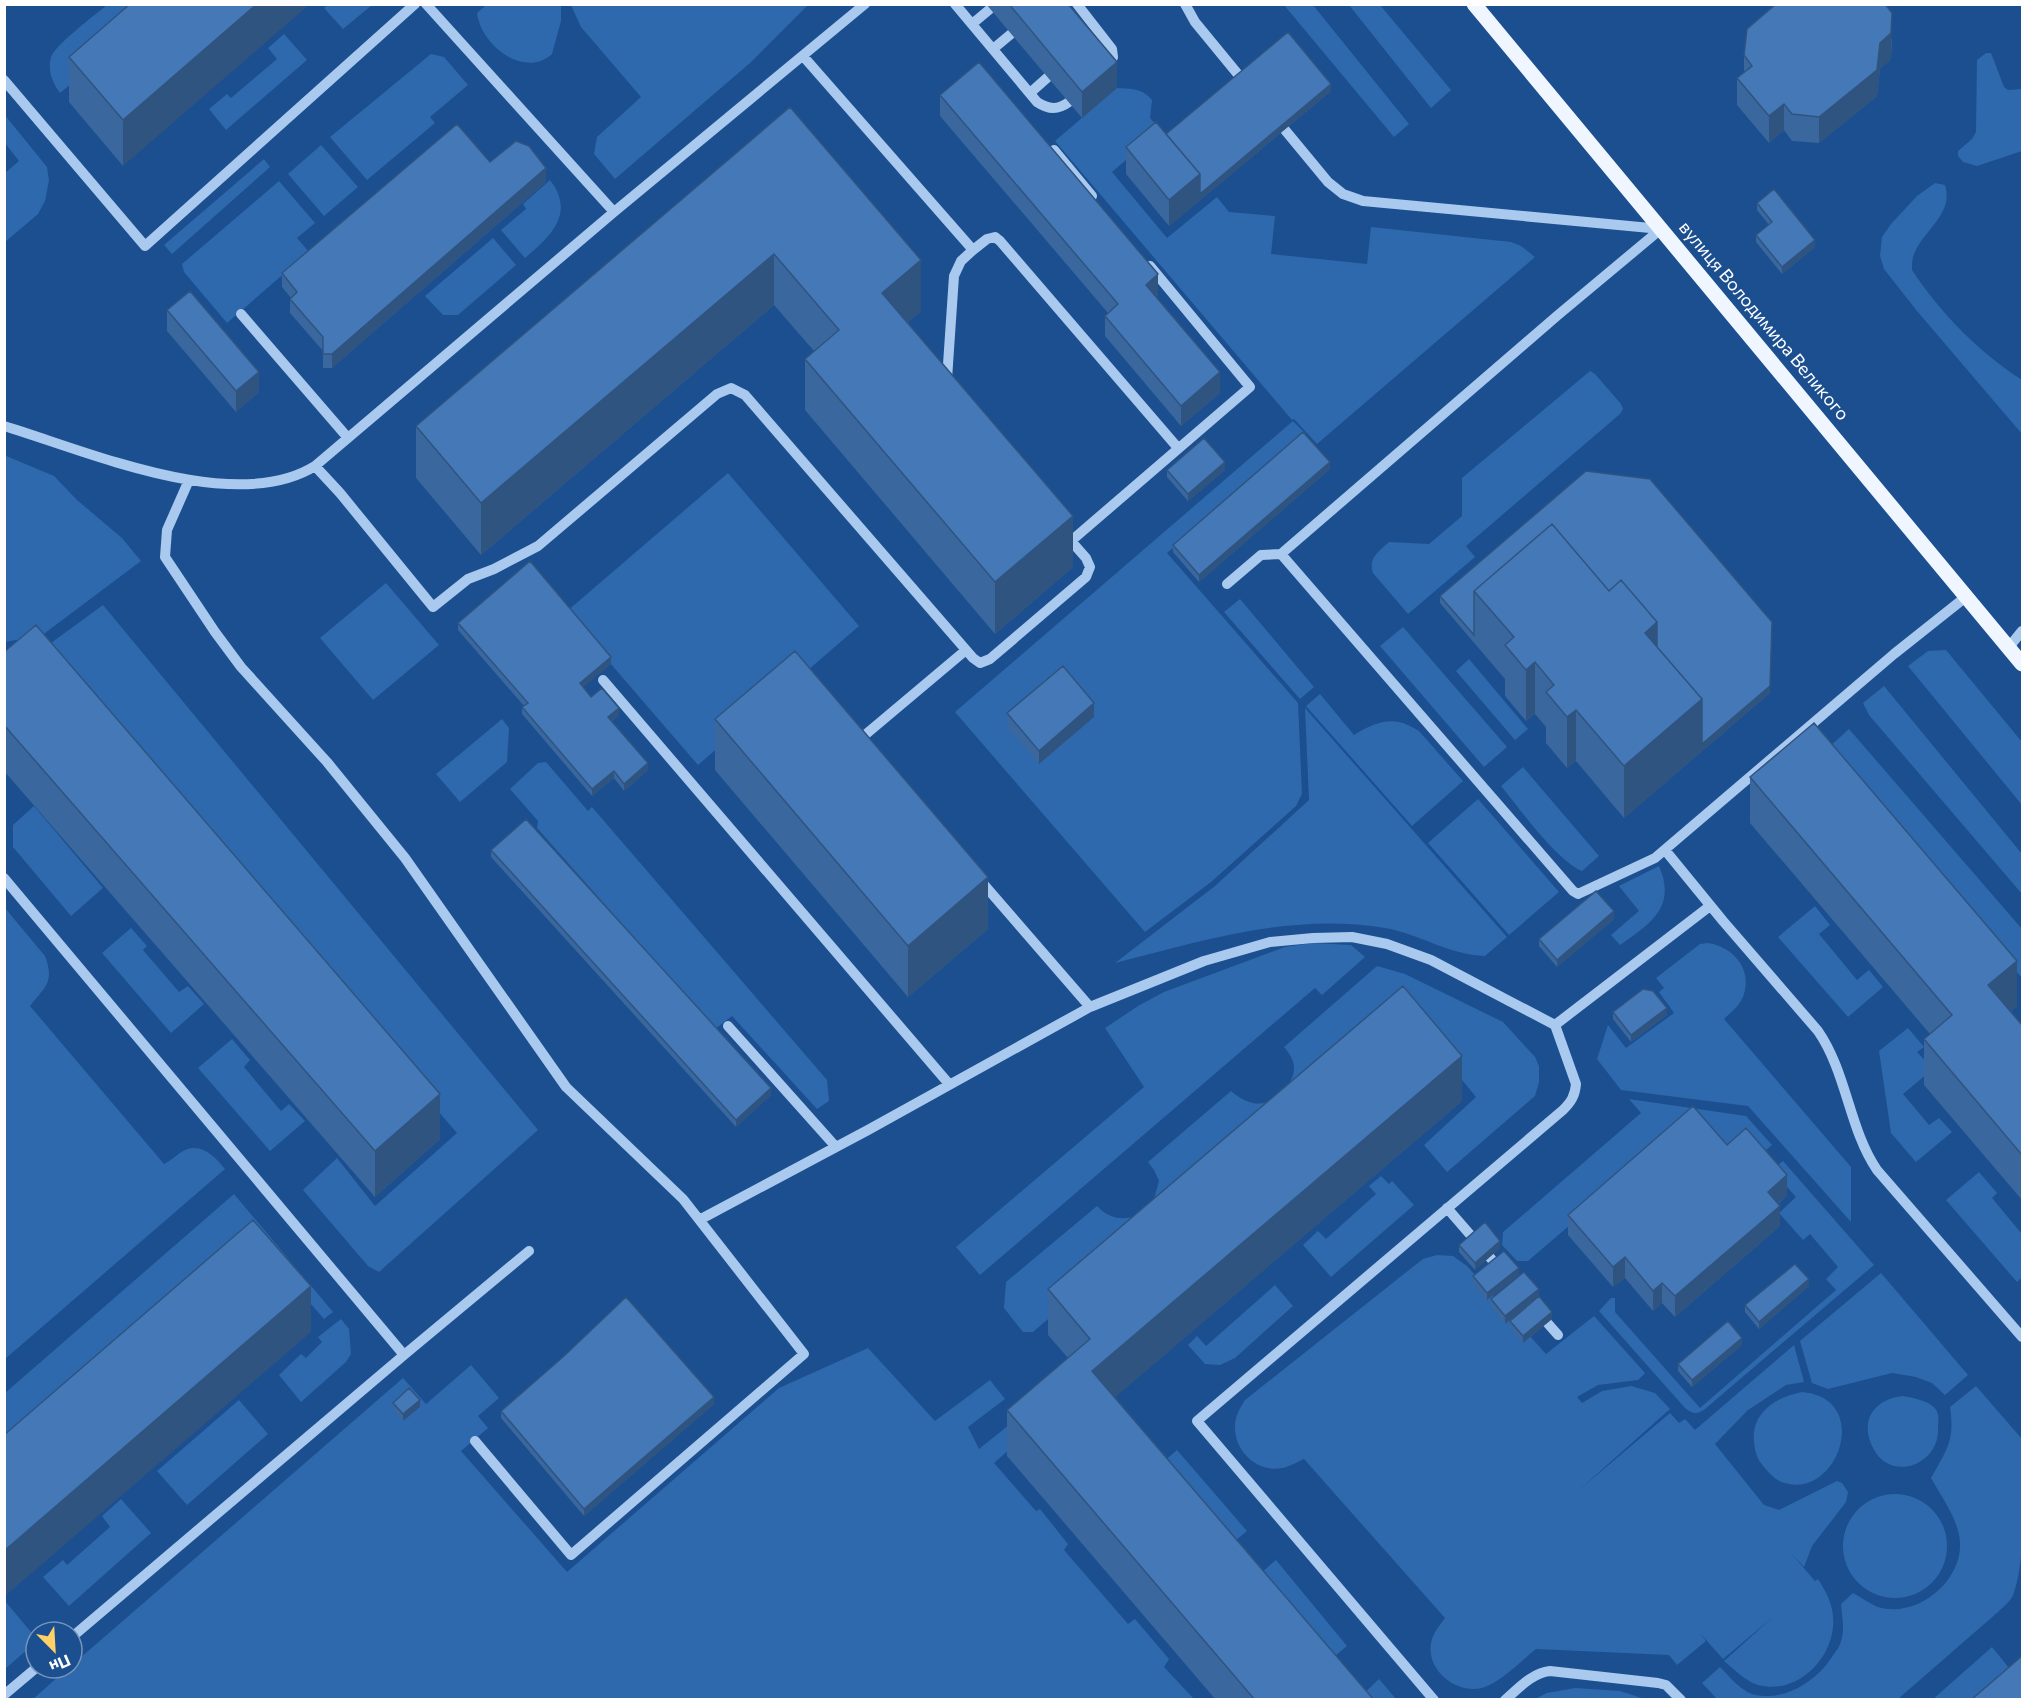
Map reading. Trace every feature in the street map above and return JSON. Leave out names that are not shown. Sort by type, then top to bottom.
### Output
[{"type":"main road","name":"вулиця Володимира Великого","points":[[1474,4],[2022,664]]},
{"type":"lane","points":[[4,80],[145,246],[414,4]]},
{"type":"lane","points":[[426,4],[614,212]]},
{"type":"lane","points":[[4,426],[163,476],[189,480],[266,483],[301,475],[315,466],[614,212],[865,4]]},
{"type":"lane","points":[[955,4],[1038,102],[1052,109],[1060,108],[1069,102]]},
{"type":"lane","points":[[1077,4],[1113,49],[1111,65],[1104,73]]},
{"type":"lane","points":[[1185,4],[1195,22],[1241,78]]},
{"type":"lane","points":[[972,24],[990,9]]},
{"type":"lane","points":[[1092,40],[1101,32]]},
{"type":"lane","points":[[993,49],[1011,34]]},
{"type":"lane","points":[[803,56],[974,250]]},
{"type":"lane","points":[[1030,93],[1048,77]]},
{"type":"lane","points":[[1285,130],[1328,182],[1343,194],[1363,201],[1661,229]]},
{"type":"lane","points":[[1054,150],[1099,205]]},
{"type":"lane","points":[[1227,584],[1261,555],[1281,554],[1661,229]]},
{"type":"lane","points":[[948,390],[946,373],[954,276],[961,261],[987,239],[994,237],[1000,241],[1178,448]]},
{"type":"lane","points":[[1071,541],[1250,387],[1144,260]]},
{"type":"lane","points":[[241,314],[348,438]]},
{"type":"lane","points":[[315,466],[340,493],[433,607],[468,579],[494,569],[538,546],[717,394],[731,388],[745,395],[966,650],[980,663],[990,659],[1086,577],[1090,567],[1086,558],[1056,523]]},
{"type":"lane","points":[[189,480],[167,530],[165,557],[190,595],[241,667],[327,762],[405,858],[566,1087],[701,1219],[804,1354],[571,1555],[475,1441]]},
{"type":"lane","points":[[1281,554],[1578,894],[1655,858],[1894,654],[1967,596]]},
{"type":"lane","points":[[2009,647],[2022,631]]},
{"type":"lane","points":[[867,750],[859,740],[966,650]]},
{"type":"lane","points":[[603,680],[950,1084]]},
{"type":"lane","points":[[1665,850],[1829,1047],[1865,1148],[1877,1170],[2022,1337]]},
{"type":"lane","points":[[976,876],[1090,1007]]},
{"type":"lane","points":[[4,878],[404,1355]]},
{"type":"lane","points":[[1555,1025],[1710,906]]},
{"type":"lane","points":[[701,1219],[1090,1007],[1204,961],[1270,942],[1352,937],[1387,944],[1431,960],[1555,1025],[1576,1084],[1571,1101],[1197,1421],[1434,1700]]},
{"type":"lane","points":[[728,1026],[836,1147]]},
{"type":"lane","points":[[1447,1208],[1558,1335]]},
{"type":"lane","points":[[84,1627],[529,1251]]},
{"type":"lane","points":[[1505,1700],[1532,1677],[1540,1672],[1550,1671],[1658,1683],[1666,1685],[1681,1700]]},
{"type":"lane","points":[[4,1695],[24,1678]]},
{"type":"shaded area","points":[[329,4],[372,5],[343,29],[324,8]]},
{"type":"shaded area","points":[[571,4],[808,5],[750,63],[615,179],[594,154],[597,137],[641,97],[581,27]]},
{"type":"shaded area","points":[[107,5],[157,5],[95,64],[60,93],[51,76],[51,57],[54,51]]},
{"type":"shaded area","points":[[486,5],[561,5],[561,21],[552,54],[541,61],[528,63],[516,60],[494,46],[486,36],[477,13]]},
{"type":"shaded area","points":[[1284,5],[1313,5],[1409,124],[1394,137]]},
{"type":"shaded area","points":[[1349,5],[1380,5],[1451,90],[1431,108]]},
{"type":"shaded area","points":[[284,34],[307,60],[226,130],[209,109],[227,94],[231,98],[277,59],[268,48]]},
{"type":"shaded area","points":[[1986,53],[1991,53],[2004,87],[2008,90],[2022,89],[2022,151],[1977,166],[1963,162],[1958,156],[1958,151],[1972,139],[1976,132],[1977,60]]},
{"type":"shaded area","points":[[431,54],[444,57],[468,85],[430,117],[435,123],[367,180],[330,137]]},
{"type":"shaded area","points":[[1117,88],[1136,90],[1148,96],[1152,100],[1150,118],[1161,130],[1112,172],[1167,238],[1217,197],[1229,212],[1275,216],[1271,254],[1367,264],[1371,227],[1511,242],[1521,246],[1535,257],[1317,444],[1294,419],[1292,420],[1055,141]]},
{"type":"shaded area","points":[[4,114],[47,167],[49,180],[45,201],[38,214],[5,242],[5,173],[19,161],[5,143]]},
{"type":"shaded area","points":[[321,145],[358,187],[324,216],[288,174]]},
{"type":"shaded area","points":[[264,159],[270,167],[172,254],[164,245]]},
{"type":"shaded area","points":[[550,180],[561,204],[557,224],[543,242],[525,258],[501,230],[526,209],[523,204]]},
{"type":"shaded area","points":[[279,181],[315,223],[297,238],[309,252],[227,323],[184,272],[182,264]]},
{"type":"shaded area","points":[[1935,183],[1945,185],[1946,204],[1915,252],[1912,270],[1935,302],[1962,331],[2022,380],[2022,434],[1884,269],[1880,256],[1882,237],[1917,196]]},
{"type":"shaded area","points":[[493,238],[516,265],[458,315],[443,315],[425,296]]},
{"type":"shaded area","points":[[1590,371],[1621,404],[1623,409],[1620,414],[1466,546],[1475,557],[1408,614],[1373,573],[1372,563],[1375,556],[1389,542],[1429,544],[1462,516],[1462,478]]},
{"type":"shaded area","points":[[1293,421],[1306,434],[1167,553],[1298,703],[1302,794],[1296,806],[1211,882],[1145,932],[955,712]]},
{"type":"shaded area","points":[[4,455],[54,476],[77,500],[122,538],[141,561],[29,645],[16,640],[5,642]]},
{"type":"shaded area","points":[[728,473],[859,626],[698,765],[566,612]]},
{"type":"shaded area","points":[[386,583],[439,645],[373,700],[320,638]]},
{"type":"shaded area","points":[[1240,599],[1314,687],[1300,699],[1224,612]]},
{"type":"shaded area","points":[[103,605],[538,1130],[379,1272],[368,1266],[303,1190],[337,1158],[375,1206],[457,1133],[40,651]]},
{"type":"shaded area","points":[[1403,627],[1507,747],[1484,767],[1380,646]]},
{"type":"shaded area","points":[[1946,650],[2022,742],[2022,805],[1908,666],[1928,651]]},
{"type":"shaded area","points":[[1469,659],[1528,729],[1515,740],[1456,671]]},
{"type":"shaded area","points":[[1884,686],[2022,854],[2022,894],[1869,715],[1863,703]]},
{"type":"shaded area","points":[[1320,694],[1354,735],[1386,721],[1402,723],[1419,731],[1463,781],[1412,826],[1306,706]]},
{"type":"shaded area","points":[[1305,708],[1507,937],[1485,956],[1459,952],[1385,928],[1351,924],[1283,926],[1215,938],[1115,963],[1215,886],[1309,800]]},
{"type":"shaded area","points":[[502,719],[509,728],[507,762],[460,802],[436,774]]},
{"type":"shaded area","points":[[1849,729],[2022,929],[2022,978],[1828,748]]},
{"type":"shaded area","points":[[546,762],[588,811],[592,807],[827,1080],[829,1101],[817,1109],[732,1016],[715,1029],[537,828],[538,821],[510,789],[538,763]]},
{"type":"shaded area","points":[[1523,767],[1599,856],[1582,871],[1550,845],[1501,786]]},
{"type":"shaded area","points":[[1478,799],[1559,892],[1509,935],[1428,843]]},
{"type":"shaded area","points":[[34,806],[103,888],[71,916],[13,847],[13,825]]},
{"type":"shaded area","points":[[1659,866],[1664,880],[1665,893],[1658,913],[1641,930],[1620,945],[1611,935],[1639,911],[1619,886]]},
{"type":"shaded area","points":[[1815,906],[1830,925],[1819,934],[1857,980],[1869,970],[1883,987],[1848,1017],[1778,937]]},
{"type":"shaded area","points":[[5,908],[45,956],[48,965],[47,984],[30,1006],[164,1164],[187,1149],[193,1148],[211,1154],[225,1169],[5,1359]]},
{"type":"shaded area","points":[[131,928],[147,946],[143,950],[179,992],[188,986],[204,1004],[171,1033],[102,953]]},
{"type":"shaded area","points":[[1313,943],[1351,945],[1365,957],[1322,995],[1315,988],[980,1275],[956,1247],[1144,1087],[1105,1028],[1164,992],[1285,947]]},
{"type":"shaded area","points":[[1700,944],[1717,945],[1732,954],[1738,960],[1745,975],[1743,998],[1724,1019],[1851,1167],[1851,1222],[1748,1106],[1621,1090],[1597,1059],[1608,1025],[1626,1048],[1674,1013],[1659,992],[1664,988],[1656,978]]},
{"type":"shaded area","points":[[1377,966],[1405,974],[1503,1022],[1535,1057],[1539,1066],[1539,1082],[1535,1096],[1447,1172],[1424,1145],[1476,1097],[1440,1053],[1077,1294],[1033,1332],[1023,1332],[1004,1308],[1006,1282],[1097,1206],[1103,1212],[1117,1218],[1132,1217],[1145,1210],[1152,1202],[1159,1181],[1148,1162],[1231,1091],[1246,1101],[1254,1103],[1261,1104],[1274,1099],[1290,1082],[1294,1071],[1292,1059],[1284,1047]]},
{"type":"shaded area","points":[[1908,1028],[1924,1047],[1917,1052],[1933,1069],[1903,1094],[1929,1125],[1939,1118],[1952,1132],[1916,1162],[1891,1133],[1879,1051]]},
{"type":"shaded area","points":[[232,1039],[250,1060],[244,1067],[281,1111],[289,1104],[305,1121],[270,1151],[198,1068]]},
{"type":"shaded area","points":[[1629,1099],[1746,1116],[1772,1145],[1760,1155],[1727,1156],[1689,1123],[1528,1261],[1517,1261],[1502,1245],[1503,1232],[1641,1113]]},
{"type":"shaded area","points":[[1783,1161],[1874,1265],[1705,1409],[1693,1413],[1685,1408],[1599,1311],[1611,1298],[1615,1298],[1615,1312],[1700,1408],[1836,1290],[1826,1279],[1838,1267],[1810,1234],[1803,1240],[1779,1213],[1796,1197],[1772,1170]]},
{"type":"shaded area","points":[[1979,1172],[1997,1193],[1992,1198],[2022,1234],[2022,1277],[2017,1282],[1946,1200]]},
{"type":"shaded area","points":[[1381,1176],[1389,1184],[1392,1181],[1414,1205],[1331,1277],[1303,1245],[1318,1231],[1326,1239],[1376,1194],[1369,1186]]},
{"type":"shaded area","points":[[234,1194],[333,1312],[324,1319],[295,1286],[5,1476],[5,1393]]},
{"type":"shaded area","points":[[1437,1255],[1453,1256],[1467,1266],[1546,1354],[1594,1316],[1645,1373],[1638,1380],[1598,1385],[1577,1397],[1582,1403],[1602,1391],[1631,1386],[1655,1393],[1670,1409],[1579,1490],[1670,1413],[1679,1423],[1685,1419],[1695,1430],[1794,1345],[1804,1382],[1786,1385],[1748,1410],[1715,1444],[1764,1505],[1779,1510],[1837,1481],[1842,1483],[1848,1492],[1846,1502],[1812,1546],[1804,1567],[1790,1552],[1815,1581],[1818,1579],[1833,1613],[1833,1627],[1825,1652],[1808,1673],[1785,1685],[1772,1687],[1758,1685],[1744,1678],[1724,1661],[1773,1617],[1723,1659],[1700,1633],[1706,1641],[1677,1665],[1669,1655],[1536,1649],[1503,1677],[1482,1688],[1472,1689],[1454,1684],[1438,1671],[1431,1653],[1433,1636],[1445,1618],[1304,1459],[1273,1469],[1256,1464],[1243,1452],[1238,1444],[1235,1426],[1237,1415],[1245,1400],[1423,1259]]},
{"type":"shaded area","points":[[1881,1273],[1968,1375],[1945,1395],[1932,1383],[1916,1377],[1892,1373],[1828,1389],[1812,1383],[1800,1341]]},
{"type":"shaded area","points":[[1275,1285],[1293,1306],[1235,1358],[1220,1365],[1205,1364],[1188,1345],[1197,1336],[1206,1346]]},
{"type":"shaded area","points":[[341,1319],[349,1329],[351,1354],[346,1362],[301,1402],[279,1375],[301,1354],[306,1358],[322,1342],[318,1337]]},
{"type":"shaded area","points":[[868,1348],[935,1421],[990,1380],[1005,1399],[968,1427],[979,1449],[1055,1388],[1034,1428],[994,1463],[1036,1511],[1040,1509],[1068,1544],[1064,1550],[1128,1624],[1135,1619],[1169,1659],[1164,1667],[1194,1699],[32,1700],[54,1680],[84,1680],[84,1655],[403,1378],[426,1404],[471,1365],[499,1398],[478,1416],[488,1428],[461,1451],[567,1572],[779,1388]]},
{"type":"shaded area","points":[[1976,1386],[2022,1439],[2022,1541],[2017,1580],[2013,1595],[2008,1602],[1898,1699],[1717,1699],[1702,1683],[1720,1667],[1743,1689],[1763,1696],[1786,1693],[1817,1675],[1840,1645],[1843,1627],[1841,1604],[1853,1593],[1878,1607],[1893,1609],[1922,1602],[1946,1583],[1959,1556],[1959,1533],[1953,1516],[1931,1478],[1950,1437],[1950,1407]]},
{"type":"shaded area","points":[[1802,1392],[1824,1398],[1837,1411],[1842,1428],[1840,1446],[1832,1463],[1820,1476],[1804,1484],[1785,1483],[1773,1477],[1760,1461],[1755,1449],[1754,1432],[1761,1415],[1767,1408],[1783,1398]]},
{"type":"shaded area","points":[[1903,1396],[1933,1406],[1938,1419],[1936,1441],[1931,1452],[1923,1460],[1902,1467],[1891,1465],[1881,1459],[1873,1448],[1868,1429],[1869,1420],[1877,1407],[1893,1398]]},
{"type":"shaded area","points":[[239,1400],[268,1434],[187,1505],[157,1471]]},
{"type":"shaded area","points":[[1177,1450],[1247,1531],[1217,1556],[1148,1475]]},
{"type":"shaded area","points":[[1895,1494],[1915,1498],[1924,1503],[1938,1517],[1943,1526],[1947,1546],[1943,1566],[1938,1575],[1924,1589],[1915,1594],[1895,1598],[1875,1594],[1866,1589],[1852,1575],[1847,1566],[1843,1546],[1847,1526],[1852,1517],[1866,1503],[1875,1498]]},
{"type":"shaded area","points":[[121,1499],[151,1533],[69,1606],[43,1577],[63,1560],[67,1565],[110,1527],[102,1516]]},
{"type":"shaded area","points":[[1276,1560],[1347,1646],[1317,1671],[1244,1587]]},
{"type":"shaded area","points":[[5,1601],[24,1624],[24,1652],[5,1669]]},
{"type":"shaded area","points":[[1992,1647],[2022,1684],[2000,1699],[1932,1700]]},
{"type":"shaded area","points":[[1379,1679],[1396,1699],[1357,1700]]},
{"type":"shaded area","points":[[1575,1688],[1620,1691],[1645,1699],[1535,1699],[1547,1693]]},
{"type":"building","points":[[130,4],[257,4],[123,120],[69,57]]},
{"type":"building","points":[[1009,4],[1068,4],[1117,62],[1082,92]]},
{"type":"building","points":[[1776,4],[1885,4],[1892,13],[1891,33],[1880,43],[1877,70],[1819,117],[1792,114],[1784,104],[1769,116],[1737,78],[1752,66],[1744,55],[1747,29]]},
{"type":"building","points":[[1288,32],[1331,84],[1200,194],[1200,174],[1166,134]]},
{"type":"building","points":[[979,62],[1158,274],[1146,285],[1220,372],[1181,406],[1105,316],[1118,304],[940,95]]},
{"type":"building","points":[[790,107],[921,260],[882,293],[1073,516],[995,582],[805,359],[839,330],[774,254],[481,503],[416,426]]},
{"type":"building","points":[[1156,122],[1200,174],[1169,200],[1126,147]]},
{"type":"building","points":[[457,124],[490,162],[516,141],[529,146],[546,168],[332,354],[323,354],[323,337],[290,299],[297,292],[282,273]]},
{"type":"building","points":[[1774,189],[1815,240],[1782,267],[1756,235],[1772,222],[1757,203]]},
{"type":"building","points":[[190,291],[259,372],[236,391],[167,310]]},
{"type":"building","points":[[1303,432],[1330,462],[1199,575],[1173,545]]},
{"type":"building","points":[[1204,438],[1225,462],[1188,494],[1167,470]]},
{"type":"building","points":[[1586,471],[1650,479],[1772,622],[1770,686],[1702,744],[1702,699],[1657,647],[1657,622],[1621,580],[1609,591],[1552,524],[1474,591],[1474,635],[1440,596]]},
{"type":"building","points":[[1552,524],[1609,591],[1621,580],[1657,622],[1645,633],[1702,699],[1624,766],[1576,710],[1567,717],[1546,692],[1554,685],[1535,662],[1526,670],[1505,645],[1514,637],[1474,591]]},
{"type":"building","points":[[530,561],[611,657],[580,683],[591,697],[602,688],[619,708],[608,717],[648,763],[624,784],[614,771],[592,789],[522,707],[528,703],[458,623]]},
{"type":"building","points":[[36,625],[440,1094],[375,1151],[4,725],[4,652]]},
{"type":"building","points":[[795,651],[988,877],[908,946],[715,719]]},
{"type":"building","points":[[1063,666],[1094,703],[1039,751],[1007,713]]},
{"type":"building","points":[[1814,723],[2017,961],[1988,985],[2022,1025],[2022,1155],[1924,1039],[1952,1015],[1750,777]]},
{"type":"building","points":[[526,819],[771,1088],[736,1120],[491,850]]},
{"type":"building","points":[[1596,891],[1614,911],[1557,960],[1539,939]]},
{"type":"building","points":[[1403,986],[1462,1056],[1092,1371],[1374,1700],[1255,1700],[1007,1410],[1090,1339],[1048,1289]]},
{"type":"building","points":[[1643,989],[1653,991],[1667,1008],[1631,1035],[1613,1012]]},
{"type":"building","points":[[1693,1106],[1727,1145],[1746,1128],[1787,1175],[1768,1192],[1780,1206],[1675,1296],[1662,1283],[1653,1291],[1625,1257],[1613,1267],[1568,1215]]},
{"type":"building","points":[[253,1220],[311,1286],[4,1551],[4,1435]]},
{"type":"building","points":[[1485,1222],[1500,1241],[1475,1263],[1459,1245]]},
{"type":"building","points":[[1504,1251],[1519,1268],[1487,1293],[1473,1276]]},
{"type":"building","points":[[1795,1264],[1809,1279],[1759,1322],[1745,1305]]},
{"type":"building","points":[[1524,1272],[1539,1289],[1505,1316],[1491,1299]]},
{"type":"building","points":[[1539,1296],[1552,1312],[1523,1336],[1510,1321]]},
{"type":"building","points":[[626,1297],[714,1397],[584,1509],[501,1411],[564,1356]]},
{"type":"building","points":[[1728,1321],[1742,1338],[1692,1380],[1678,1364]]},
{"type":"building","points":[[409,1388],[420,1400],[403,1414],[393,1403]]},
{"type":"building","points":[[2022,1656],[2022,1700],[1971,1700]]}]
